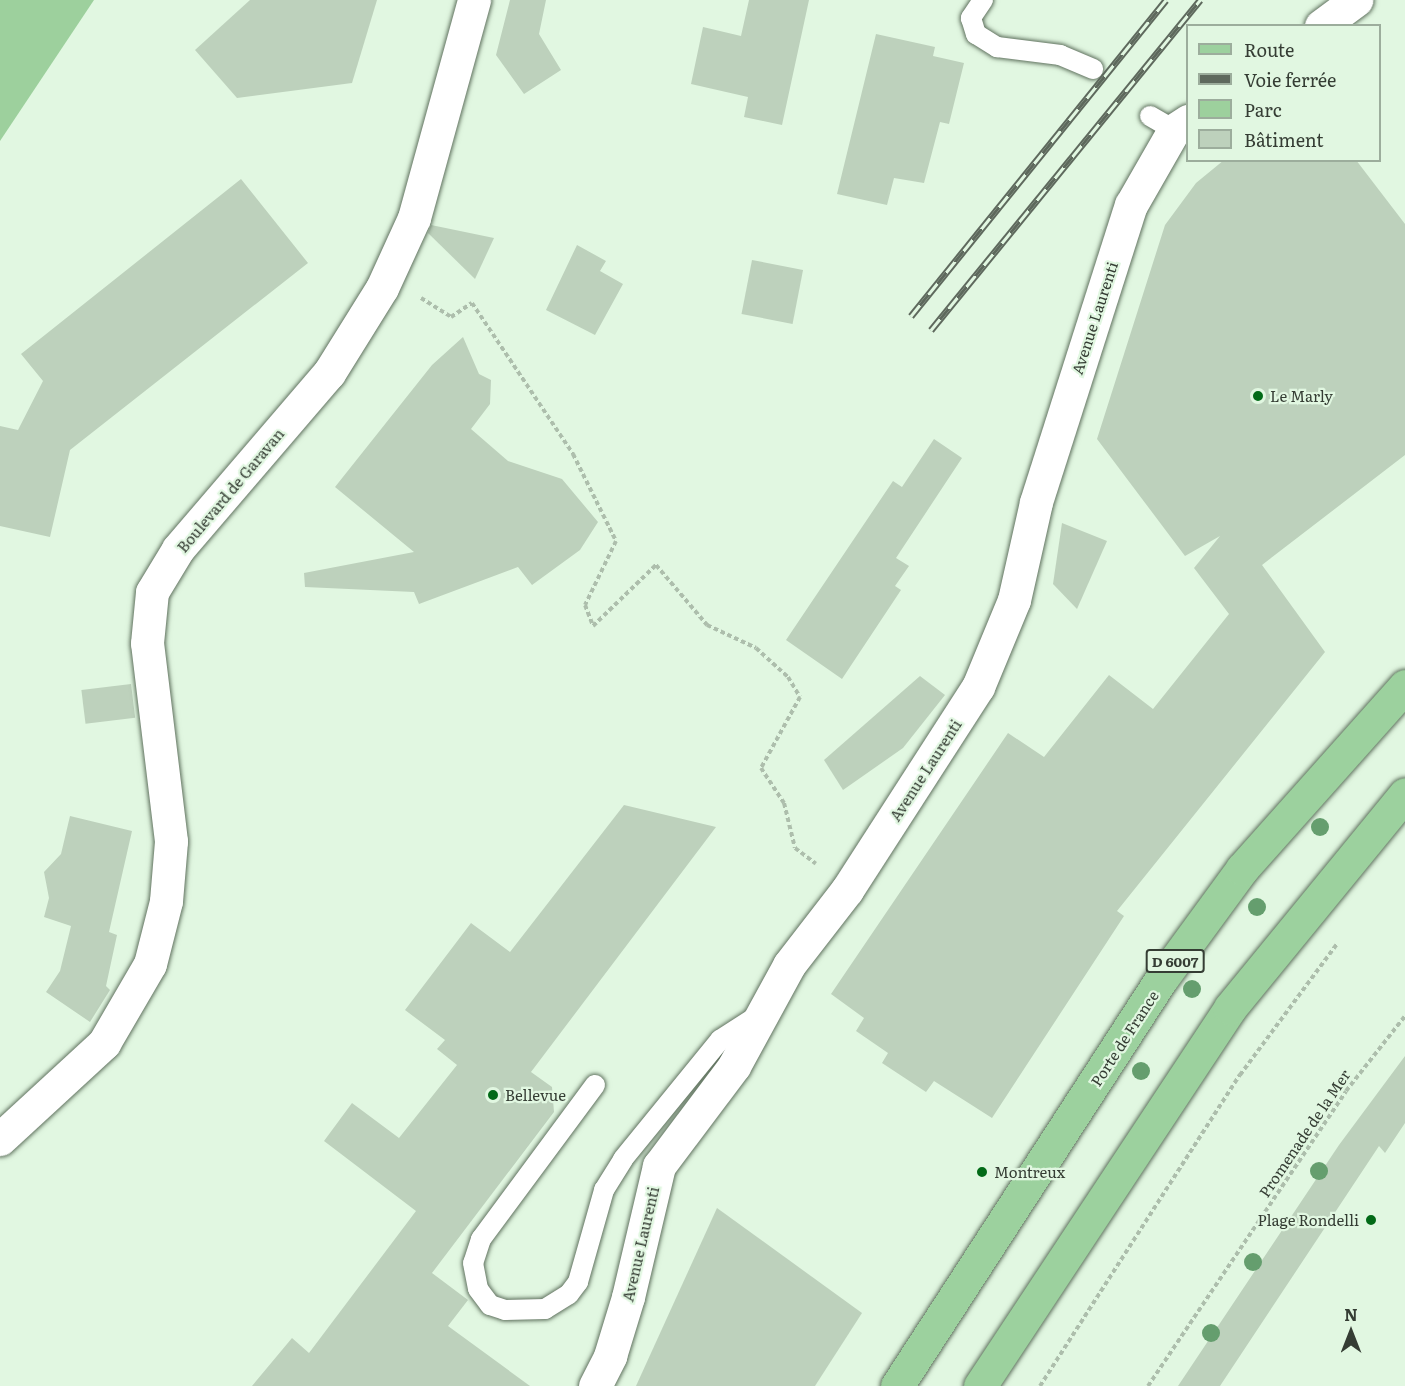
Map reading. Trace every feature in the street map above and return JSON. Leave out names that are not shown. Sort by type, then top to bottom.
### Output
[{"type":"main road","name":"Porte de France","points":[[897,1386],[1176,958],[1242,869],[1405,686]]},
{"type":"main road","points":[[980,1386],[1230,1008],[1405,794]]},
{"type":"street","name":"Boulevard de Garavan","points":[[0,1139],[104,1043],[150,964],[166,901],[171,841],[147,643],[152,592],[178,549],[329,373],[382,288],[417,207],[474,0]]},
{"type":"street","points":[[1323,24],[1356,0]]},
{"type":"street","name":"Avenue Laurenti","points":[[595,1386],[610,1356],[628,1297],[659,1166],[734,1066],[789,965],[847,890],[978,687],[1014,600],[1036,502],[1131,204],[1170,122]]},
{"type":"lane","points":[[983,0],[971,18],[976,34],[997,47],[1060,55],[1093,69]]},
{"type":"lane","points":[[596,1085],[481,1239],[473,1263],[478,1289],[490,1305],[505,1311],[545,1309],[569,1294],[578,1282],[604,1190],[623,1159],[720,1040],[764,1011]]},
{"type":"path","points":[[422,293],[420,301],[450,316],[472,303],[573,454],[616,541],[585,605],[593,626],[656,565],[707,625],[756,648],[788,677],[800,697],[761,768],[784,803],[795,848],[847,890]]},
{"type":"path","points":[[1040,1386],[1240,1075],[1340,941]]},
{"type":"path","name":"Promenade de la Mer","points":[[1148,1386],[1346,1091],[1405,1016]]},
{"type":"green space","points":[[0,0],[94,0],[0,141]]},
{"type":"building","points":[[250,0],[377,0],[352,83],[237,98],[195,50]]},
{"type":"building","points":[[510,0],[546,0],[539,34],[561,70],[524,94],[496,55]]},
{"type":"building","points":[[749,0],[809,0],[782,125],[744,117],[748,97],[691,84],[703,27],[741,36]]},
{"type":"building","points":[[876,34],[935,47],[933,56],[964,63],[949,124],[940,122],[924,183],[894,178],[887,205],[837,194]]},
{"type":"building","points":[[1222,162],[1358,162],[1405,224],[1405,455],[1262,565],[1325,652],[1117,911],[1124,916],[992,1118],[934,1081],[926,1092],[882,1063],[888,1053],[856,1031],[864,1018],[831,994],[1008,733],[1044,757],[1109,675],[1153,709],[1229,614],[1194,568],[1220,536],[1185,556],[1097,439],[1165,225],[1196,183]]},
{"type":"building","points":[[241,179],[308,263],[70,450],[50,537],[0,526],[0,426],[18,430],[43,381],[21,354]]},
{"type":"building","points":[[431,225],[494,238],[475,279],[428,233]]},
{"type":"building","points":[[577,245],[606,261],[600,271],[623,284],[595,335],[546,310]]},
{"type":"building","points":[[752,260],[803,270],[793,324],[742,314]]},
{"type":"building","points":[[463,337],[479,374],[491,380],[490,404],[471,429],[508,461],[562,479],[598,522],[580,550],[532,585],[518,567],[419,604],[414,592],[305,587],[304,573],[414,552],[335,487],[432,365]]},
{"type":"building","points":[[934,439],[962,458],[896,558],[909,566],[895,586],[901,590],[842,679],[786,640],[893,481],[902,487]]},
{"type":"building","points":[[1062,523],[1107,541],[1077,609],[1053,584]]},
{"type":"building","points":[[920,676],[945,695],[903,748],[843,790],[824,760]]},
{"type":"building","points":[[131,684],[135,718],[86,724],[81,690]]},
{"type":"building","name":"Bellevue","points":[[624,805],[716,827],[531,1072],[552,1087],[554,1112],[432,1273],[468,1300],[448,1326],[530,1386],[252,1386],[292,1338],[309,1353],[416,1211],[324,1141],[352,1103],[399,1138],[457,1065],[437,1049],[445,1040],[405,1010],[471,923],[510,952]]},
{"type":"building","points":[[70,816],[132,831],[109,932],[117,935],[106,986],[110,990],[90,1022],[46,992],[60,971],[71,926],[44,917],[49,898],[44,872],[61,854]]},
{"type":"building","points":[[1405,1056],[1405,1123],[1385,1153],[1379,1146],[1220,1386],[1178,1386],[1339,1145]]},
{"type":"building","points":[[717,1208],[862,1313],[815,1386],[636,1386]]},
{"type":"railway","points":[[911,316],[1166,0]]},
{"type":"railway","points":[[931,330],[1200,0]]},
{"type":"place","name":"Le Marly","points":[[1258,396]]},
{"type":"place","name":"Bellevue","points":[[493,1095]]},
{"type":"place","name":"Montreux","points":[[982,1172]]},
{"type":"place","name":"Plage Rondelli","points":[[1371,1220]]}]
